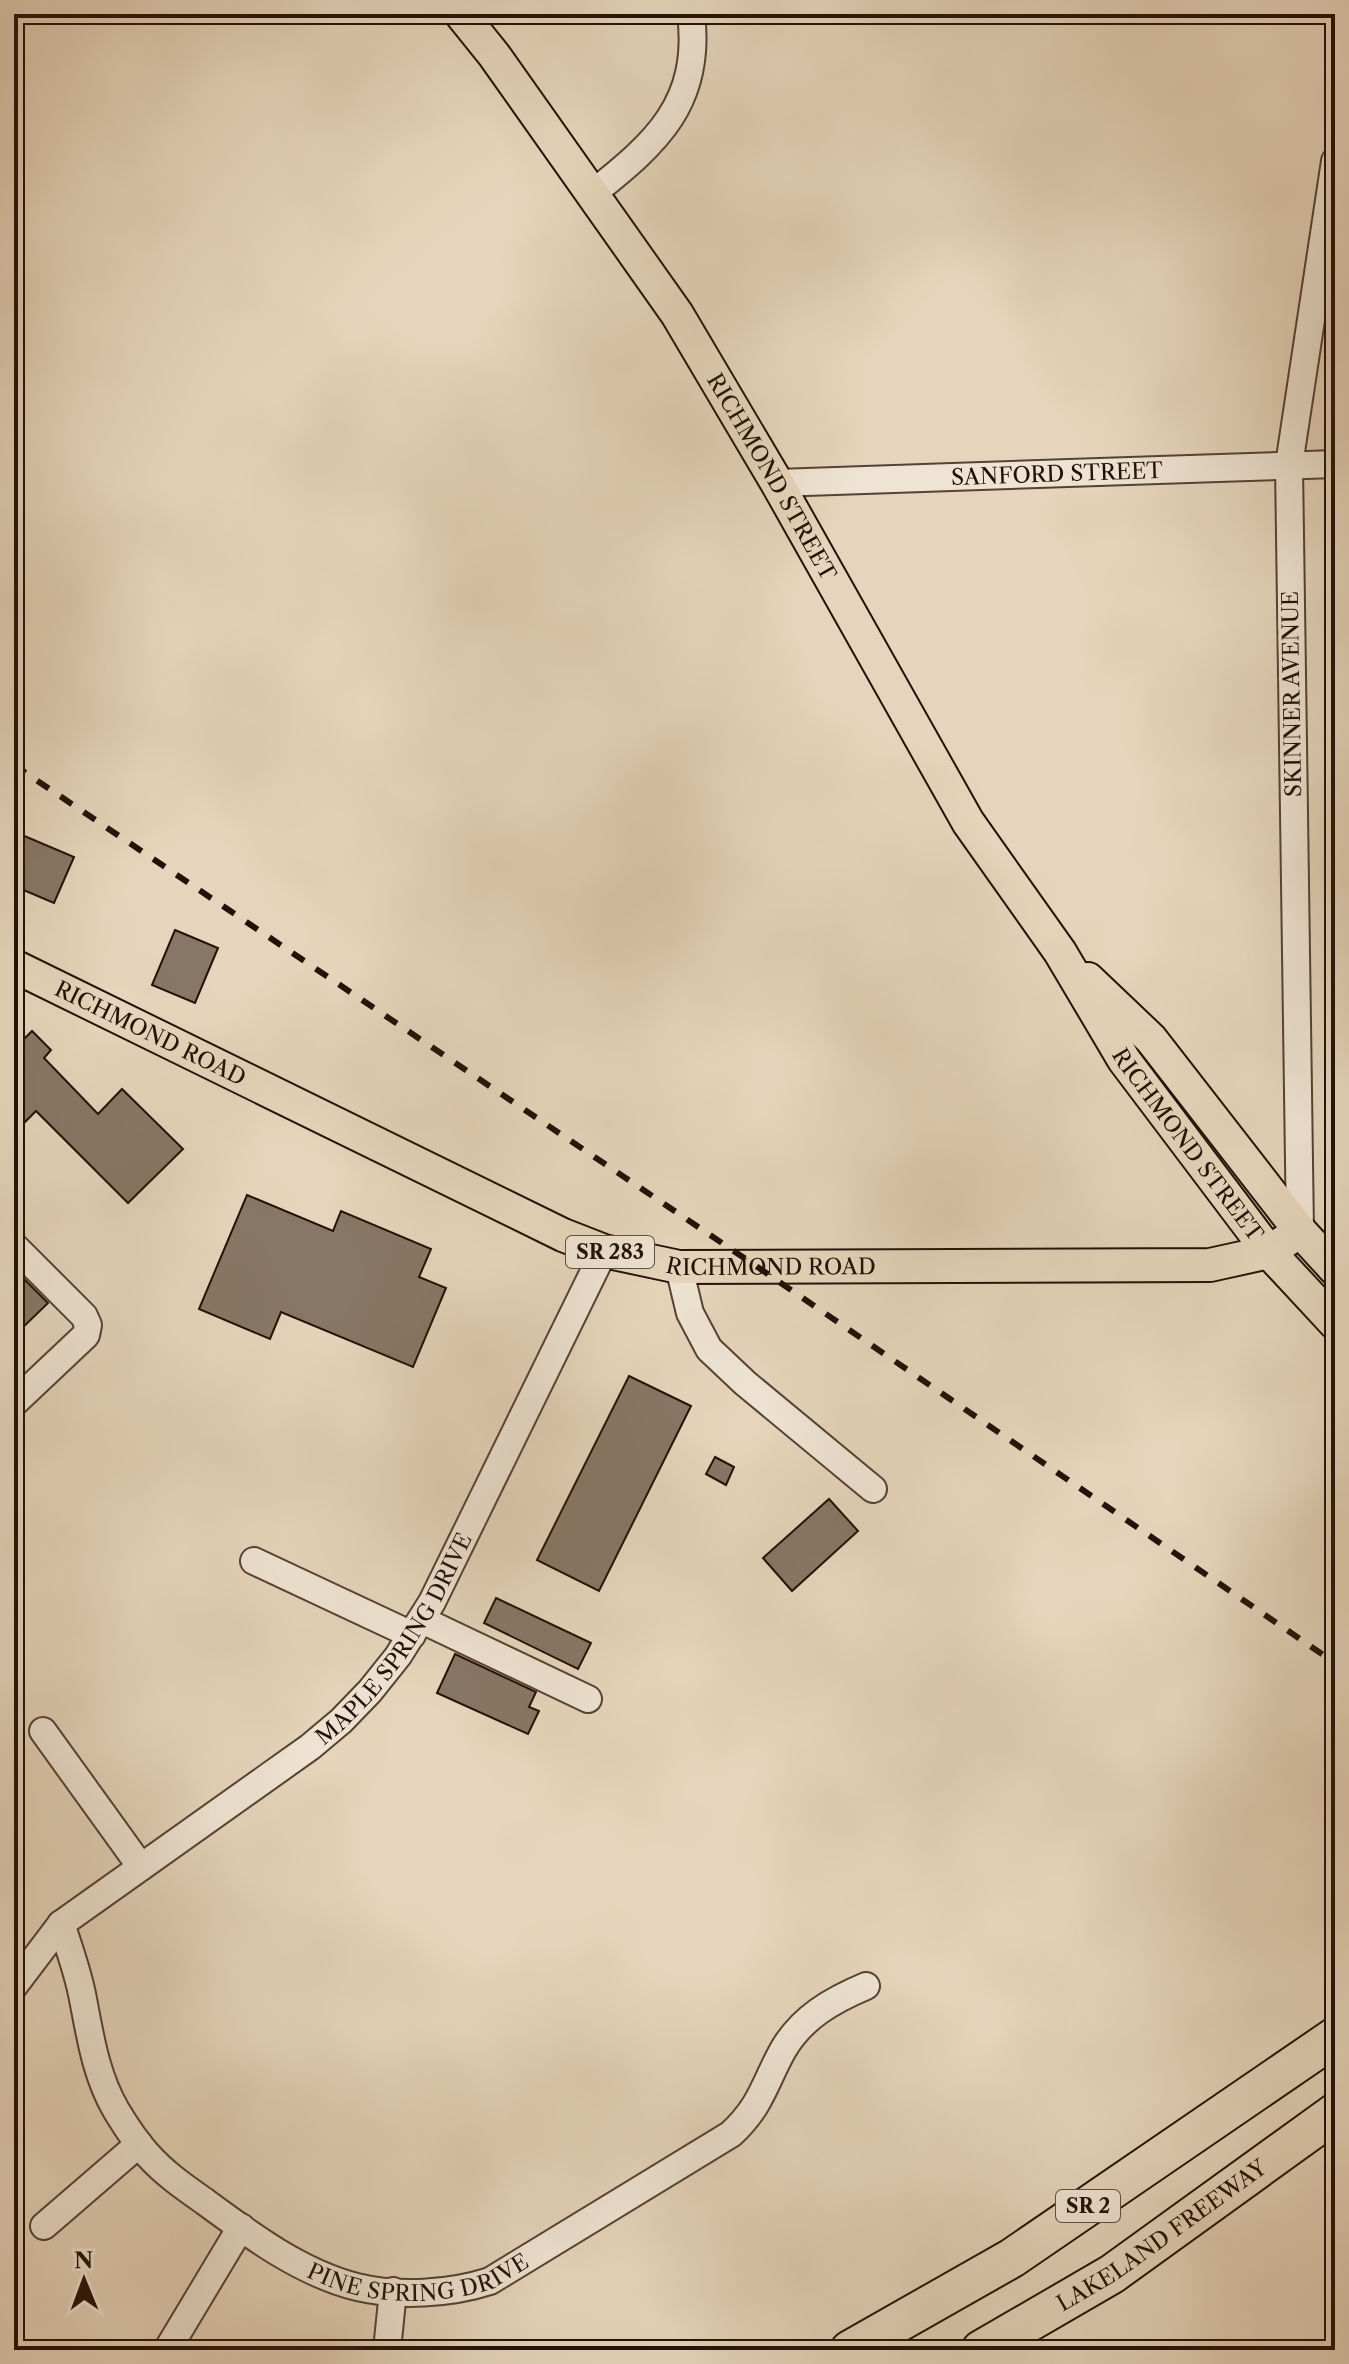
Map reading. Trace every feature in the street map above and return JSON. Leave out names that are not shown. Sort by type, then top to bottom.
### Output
[{"type":"highway","name":"SR 2","points":[[850,2350],[1012,2258],[1335,2037]]},
{"type":"highway","name":"LAKELAND FREEWAY","points":[[981,2350],[1112,2274],[1335,2113]]},
{"type":"main road","name":"RICHMOND STREET","points":[[461,14],[494,55],[677,314],[777,483],[968,822],[1060,952],[1124,1060],[1269,1252],[1335,1323]]},
{"type":"main road","name":"RICHMOND STREET","points":[[1060,952],[1151,1039],[1300,1231],[1335,1269]]},
{"type":"main road","name":"RICHMOND ROAD","points":[[14,966],[563,1235],[604,1251],[679,1267],[1210,1265],[1269,1252],[1300,1231]]},
{"type":"street","points":[[593,193],[640,156],[672,117],[690,62],[691,14]]},
{"type":"street","name":"SKINNER AVENUE","points":[[1300,1231],[1289,465],[1335,161]]},
{"type":"street","name":"SANFORD STREET","points":[[777,483],[1335,464]]},
{"type":"street","points":[[14,1246],[84,1316],[88,1325],[86,1335],[14,1403]]},
{"type":"street","name":"MAPLE SPRING DRIVE","points":[[14,1986],[61,1924],[310,1747],[370,1691],[417,1628],[604,1251]]},
{"type":"street","points":[[679,1267],[690,1313],[709,1349],[745,1383],[873,1489]]},
{"type":"street","points":[[254,1561],[588,1699]]},
{"type":"street","points":[[43,1731],[141,1867]]},
{"type":"street","name":"PINE SPRING DRIVE","points":[[61,1924],[77,1974],[98,2067],[116,2109],[139,2144],[174,2179],[265,2244],[320,2273],[357,2287],[393,2291],[449,2290],[490,2281],[731,2134],[758,2105],[784,2048],[797,2031],[826,2005],[866,1986]]},
{"type":"street","points":[[44,2226],[139,2144]]},
{"type":"street","points":[[169,2347],[241,2227]]},
{"type":"street","points":[[387,2350],[393,2291]]},
{"type":"building","points":[[22,835],[74,857],[54,903],[14,886],[14,855]]},
{"type":"building","points":[[175,930],[218,948],[195,1003],[152,985]]},
{"type":"building","points":[[14,1031],[23,1040],[32,1031],[51,1050],[44,1058],[98,1114],[122,1089],[183,1149],[128,1203],[36,1111],[14,1133]]},
{"type":"building","points":[[247,1195],[333,1231],[341,1211],[431,1249],[419,1277],[446,1288],[413,1367],[281,1312],[270,1339],[199,1309]]},
{"type":"building","points":[[14,1269],[48,1303],[14,1336]]},
{"type":"building","points":[[629,1376],[691,1406],[599,1591],[537,1560]]},
{"type":"building","points":[[715,1457],[734,1467],[726,1485],[706,1474]]},
{"type":"building","points":[[829,1499],[858,1531],[792,1591],[763,1558]]},
{"type":"building","points":[[496,1598],[591,1643],[578,1669],[484,1623]]},
{"type":"building","points":[[455,1654],[536,1692],[529,1707],[539,1711],[528,1734],[437,1693]]},
{"type":"railway","points":[[14,765],[759,1268],[1335,1663]]}]
